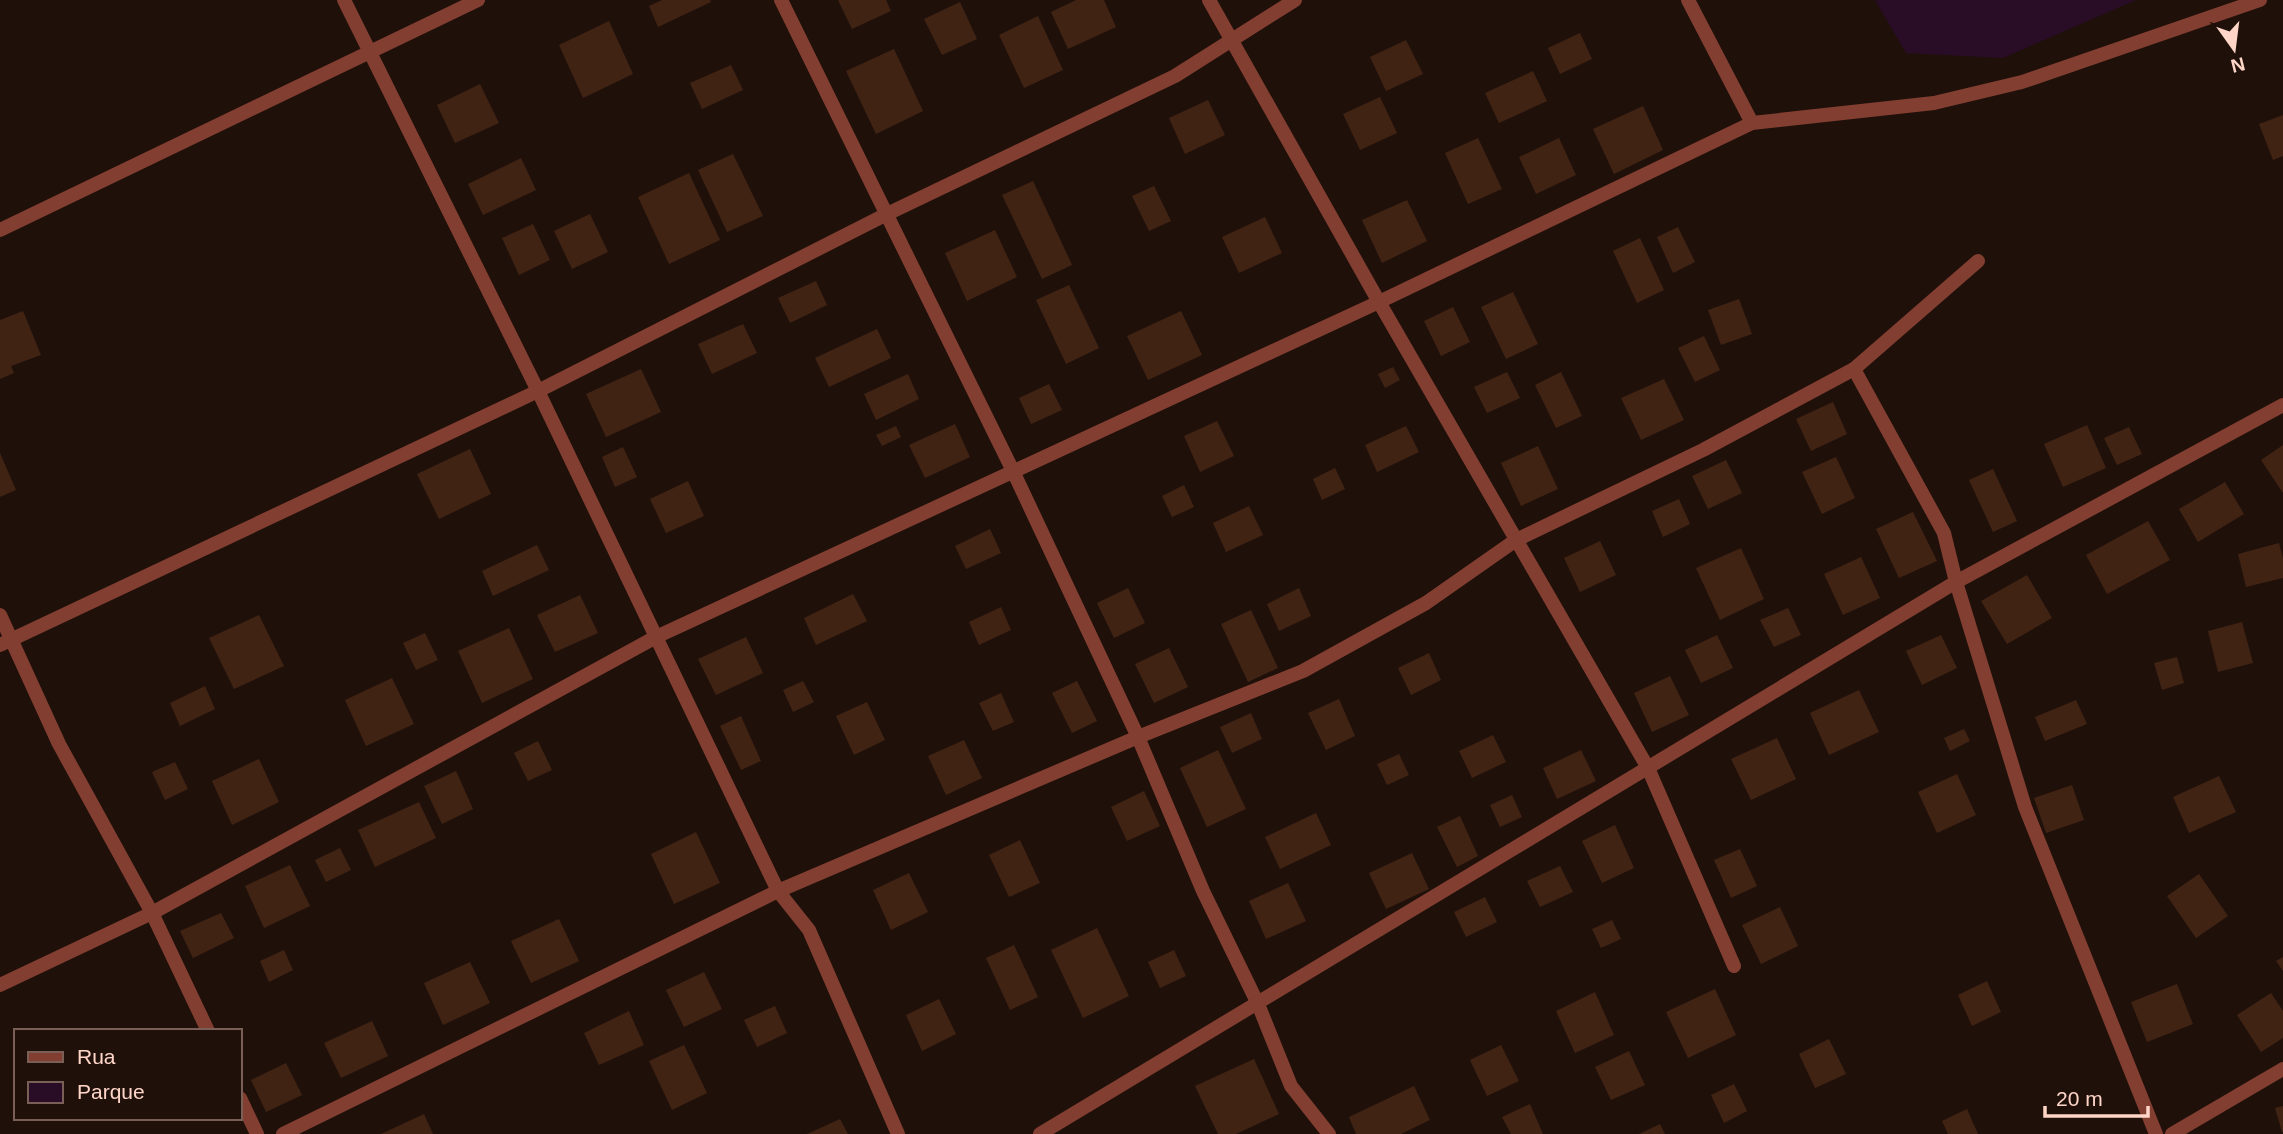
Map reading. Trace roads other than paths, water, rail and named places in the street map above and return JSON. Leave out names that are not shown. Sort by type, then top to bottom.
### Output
[{"type":"street","points":[[344,0],[538,391],[778,891],[810,930],[898,1134]]},
{"type":"street","points":[[0,230],[478,0]]},
{"type":"street","points":[[781,0],[1013,471],[1138,737],[1203,891],[1258,1004],[1291,1086],[1329,1134]]},
{"type":"street","points":[[1209,0],[1379,302],[1648,768],[1734,966]]},
{"type":"street","points":[[6,643],[538,391],[887,214],[1175,76],[1295,0]]},
{"type":"street","points":[[1688,0],[1752,122]]},
{"type":"street","points":[[0,985],[152,913],[656,637],[1379,302],[1752,122],[1934,103],[2022,82],[2260,0]]},
{"type":"street","points":[[283,1134],[778,891],[1138,737],[1303,671],[1426,603],[1516,540],[1703,450],[1854,369],[1978,261]]},
{"type":"street","points":[[1854,369],[1944,533],[1956,582],[2025,807],[2156,1134]]},
{"type":"street","points":[[1040,1134],[1956,582],[2283,405]]},
{"type":"street","points":[[0,615],[6,643],[152,913],[207,1029]]},
{"type":"street","points":[[2172,1134],[2283,1069]]},
{"type":"street","points":[[242,1102],[257,1134]]}]
